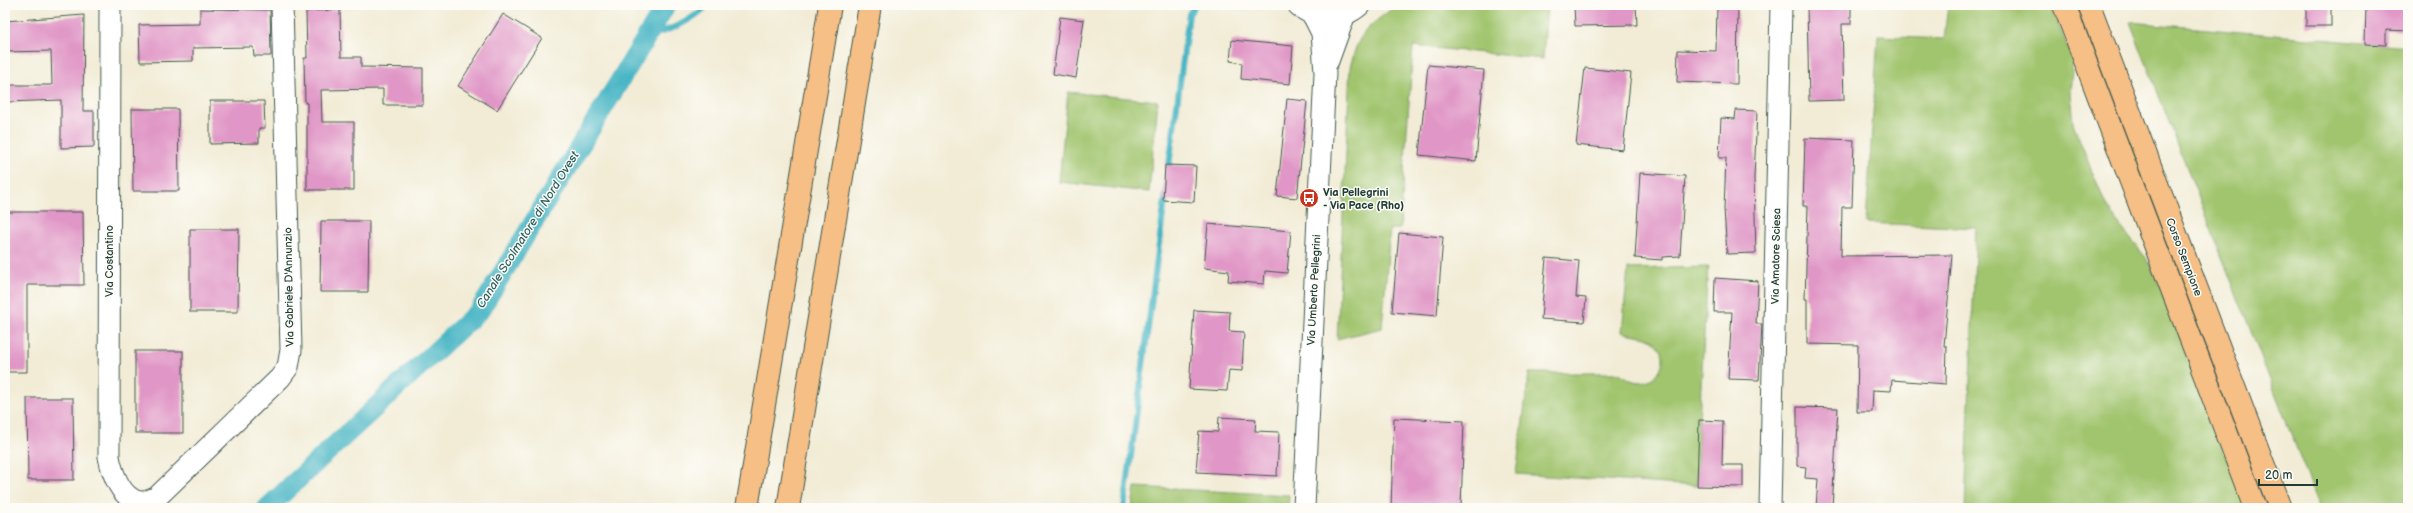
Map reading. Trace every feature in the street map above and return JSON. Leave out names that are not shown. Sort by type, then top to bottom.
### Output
[{"type":"highway","name":"Corso Sempione","points":[[2064,5],[2255,508]]},
{"type":"highway","name":"Corso Sempione","points":[[2089,5],[2280,508]]},
{"type":"highway","points":[[747,508],[830,6]]},
{"type":"highway","points":[[788,508],[869,8]]},
{"type":"street","name":"Via Costantino","points":[[110,5],[109,457],[113,475],[132,498],[141,502]]},
{"type":"street","name":"Via Gabriele D'Annunzio","points":[[141,502],[156,498],[280,378],[288,367],[291,350],[282,5]]},
{"type":"street","name":"Via Amatore Sciesa","points":[[1770,508],[1781,5]]},
{"type":"street","points":[[1306,9],[1323,16],[1352,9]]},
{"type":"street","points":[[1306,9],[1322,33],[1325,73]]},
{"type":"street","points":[[1325,73],[1331,50],[1352,9]]},
{"type":"street","name":"Via Umberto Pellegrini","points":[[1304,508],[1325,73]]},
{"type":"green space","points":[[1397,5],[1547,5],[1543,59],[1413,46],[1400,229],[1390,229],[1382,328],[1337,339],[1350,68],[1353,55],[1361,37],[1371,25]]},
{"type":"green space","points":[[1948,5],[2051,5],[2073,62],[2070,92],[2073,123],[2105,203],[2116,221],[2147,259],[2156,277],[2246,508],[1965,508],[1976,228],[1866,223],[1878,36],[1944,39]]},
{"type":"green space","points":[[2130,22],[2408,47],[2408,508],[2320,508]]},
{"type":"green space","points":[[1068,92],[1158,101],[1149,192],[1059,182]]},
{"type":"green space","points":[[1708,267],[1699,420],[1697,486],[1516,474],[1529,373],[1620,373],[1631,380],[1641,382],[1650,379],[1657,373],[1662,365],[1663,357],[1660,348],[1649,338],[1622,332],[1628,269]]},
{"type":"green space","points":[[1135,487],[1289,495],[1288,508],[1132,508]]},
{"type":"building","points":[[1574,5],[1636,5],[1637,25],[1575,26]]},
{"type":"building","points":[[1717,5],[1738,5],[1737,84],[1677,82],[1678,50],[1716,51]]},
{"type":"building","points":[[1807,5],[1851,5],[1851,24],[1842,24],[1844,100],[1809,101]]},
{"type":"building","points":[[2306,5],[2331,5],[2331,26],[2306,26]]},
{"type":"building","points":[[2366,5],[2408,5],[2408,31],[2386,30],[2386,45],[2365,44]]},
{"type":"building","points":[[200,9],[270,10],[271,56],[254,56],[253,47],[193,48],[193,61],[140,62],[139,25],[200,24]]},
{"type":"building","points":[[340,10],[341,57],[361,57],[361,67],[423,68],[423,105],[383,105],[383,89],[321,90],[322,122],[354,122],[354,190],[307,190],[307,103],[305,103],[304,58],[307,58],[306,11]]},
{"type":"building","points":[[503,14],[542,38],[497,110],[458,86]]},
{"type":"building","points":[[84,15],[83,111],[94,111],[94,147],[61,148],[61,100],[7,102],[7,85],[52,85],[51,51],[5,52],[5,21]]},
{"type":"building","points":[[1060,17],[1084,20],[1076,78],[1053,74]]},
{"type":"building","points":[[1232,40],[1293,46],[1290,84],[1241,79],[1242,63],[1230,61]]},
{"type":"building","points":[[1428,65],[1484,70],[1476,161],[1419,155]]},
{"type":"building","points":[[1585,68],[1631,73],[1623,150],[1576,145]]},
{"type":"building","points":[[1287,99],[1307,101],[1297,198],[1277,196]]},
{"type":"building","points":[[210,101],[264,101],[265,128],[259,128],[259,143],[210,144]]},
{"type":"building","points":[[132,109],[178,109],[179,191],[133,191]]},
{"type":"building","points":[[1736,110],[1757,111],[1754,178],[1756,253],[1727,254],[1724,209],[1726,158],[1719,158],[1721,118],[1735,119]]},
{"type":"building","points":[[1805,138],[1854,140],[1852,207],[1842,207],[1841,256],[1952,255],[1944,346],[1947,346],[1946,384],[1892,380],[1891,391],[1873,390],[1872,412],[1857,412],[1858,345],[1807,344],[1807,299],[1805,299],[1808,206],[1803,206]]},
{"type":"building","points":[[1165,165],[1196,166],[1194,202],[1163,200]]},
{"type":"building","points":[[1640,173],[1685,176],[1680,256],[1662,257],[1662,260],[1635,258]]},
{"type":"building","points":[[5,212],[83,212],[84,285],[27,285],[27,372],[5,372]]},
{"type":"building","points":[[321,221],[369,221],[368,292],[320,292]]},
{"type":"building","points":[[1208,224],[1291,231],[1287,273],[1265,271],[1264,284],[1228,281],[1229,271],[1204,268]]},
{"type":"building","points":[[190,229],[239,229],[238,312],[190,312]]},
{"type":"building","points":[[1399,233],[1443,237],[1437,316],[1392,312]]},
{"type":"building","points":[[1546,258],[1579,261],[1576,297],[1586,298],[1584,322],[1541,319]]},
{"type":"building","points":[[1715,278],[1758,281],[1756,324],[1762,324],[1759,380],[1728,379],[1732,312],[1714,312]]},
{"type":"building","points":[[1194,310],[1230,312],[1229,331],[1244,332],[1242,371],[1229,370],[1227,391],[1189,389]]},
{"type":"building","points":[[135,351],[183,351],[183,433],[135,433]]},
{"type":"building","points":[[27,398],[73,398],[74,480],[28,480]]},
{"type":"building","points":[[1797,407],[1838,408],[1832,508],[1816,508],[1818,479],[1805,478],[1806,467],[1797,466]]},
{"type":"building","points":[[1219,417],[1256,419],[1255,431],[1279,432],[1277,476],[1196,472],[1199,431],[1218,432]]},
{"type":"building","points":[[1394,418],[1464,421],[1461,508],[1391,508]]},
{"type":"building","points":[[1699,420],[1723,421],[1722,465],[1743,465],[1743,487],[1697,486]]},
{"type":"waterway","name":"Canale Scolmatore di Nord Ovest","points":[[267,508],[480,310],[666,5]]},
{"type":"waterway","points":[[648,35],[673,28],[695,16],[708,5]]},
{"type":"waterway","points":[[1168,173],[1189,14],[1195,5]]},
{"type":"waterway","points":[[1124,508],[1166,192]]},
{"type":"place","name":"Via Pellegrini - Via Pace (Rho)","points":[[1309,198]]}]
